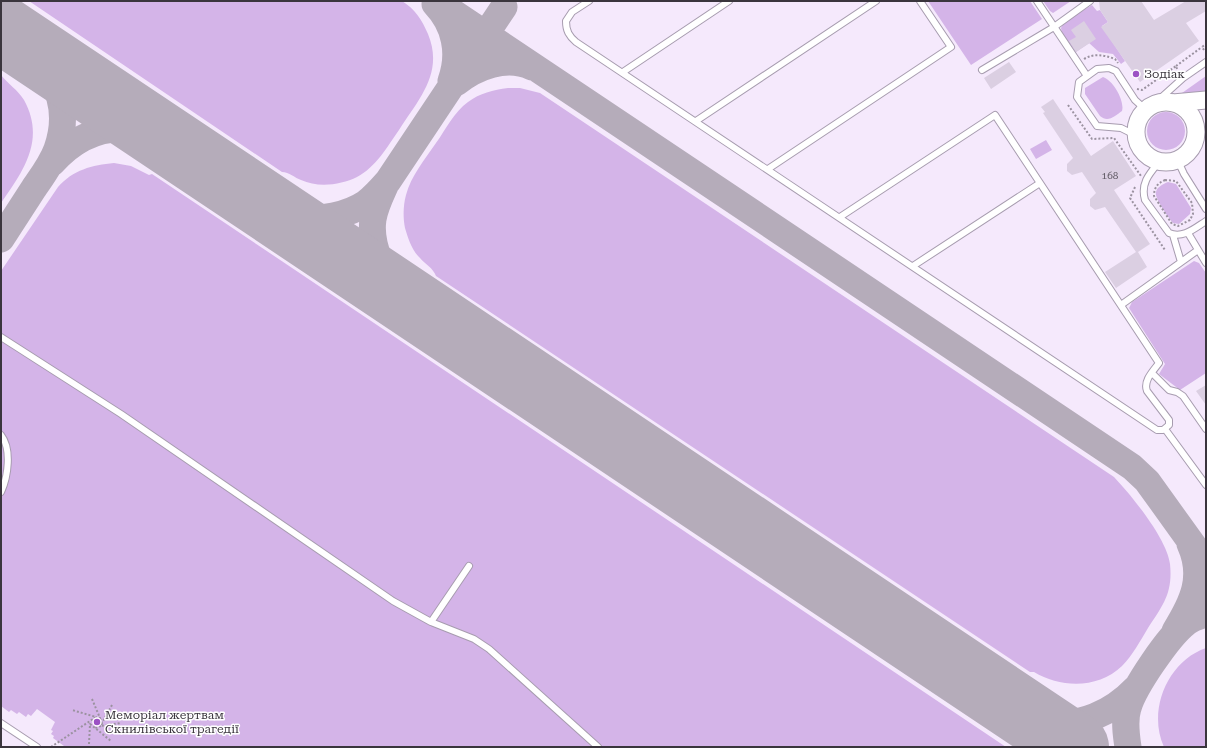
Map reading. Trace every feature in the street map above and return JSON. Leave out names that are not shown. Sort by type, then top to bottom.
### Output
[{"type":"main road","points":[[1206,100],[1173,103],[1163,102],[1150,107],[1140,117],[1137,126],[1139,145],[1144,152],[1152,158],[1160,161],[1169,161],[1184,156],[1191,148],[1202,114],[1206,110]]},
{"type":"main road","points":[[1173,103],[1182,106],[1189,112],[1195,125],[1195,139]]},
{"type":"lane","points":[[589,1],[572,12],[568,17],[566,26],[568,33],[576,42],[1157,430],[1160,431],[1165,429],[1169,425],[1169,420],[1147,391],[1145,386],[1146,382],[1159,363],[995,115],[840,217]]},
{"type":"lane","points":[[623,72],[729,1]]},
{"type":"lane","points":[[696,121],[876,1]]},
{"type":"lane","points":[[768,169],[951,47],[920,1]]},
{"type":"lane","points":[[1037,1],[1088,76]]},
{"type":"lane","points":[[982,70],[1054,27],[1090,1]]},
{"type":"lane","points":[[1137,136],[1121,128],[1097,126],[1077,97],[1079,82],[1097,70],[1103,68],[1116,71],[1135,100],[1150,107],[1183,78],[1206,62]]},
{"type":"lane","points":[[1177,159],[1184,174],[1206,209]]},
{"type":"lane","points":[[1160,161],[1144,183],[1144,194],[1146,200],[1170,234],[1178,235],[1188,233],[1206,221]]},
{"type":"lane","points":[[913,266],[1040,183]]},
{"type":"lane","points":[[1188,233],[1206,263]]},
{"type":"lane","points":[[1173,235],[1181,262]]},
{"type":"lane","points":[[1121,305],[1198,250]]},
{"type":"lane","points":[[1,337],[121,414],[394,601],[431,622],[474,639],[489,649],[598,747]]},
{"type":"lane","points":[[1152,373],[1169,390],[1177,392],[1183,396],[1206,429]]},
{"type":"lane","points":[[1165,429],[1206,486]]},
{"type":"lane","points":[[1,435],[6,446],[8,467],[1,492]]},
{"type":"lane","points":[[431,622],[469,566]]},
{"type":"lane","points":[[1,723],[36,747]]},
{"type":"path","points":[[1135,88],[1142,90],[1176,68],[1206,44]]},
{"type":"path","points":[[1078,62],[1091,55],[1098,55],[1115,59],[1119,65]]},
{"type":"path","points":[[1068,105],[1092,139],[1114,138],[1141,176]]},
{"type":"path","points":[[1165,180],[1176,181],[1192,203],[1193,209],[1193,214],[1190,220],[1178,226],[1172,224],[1154,196],[1156,186],[1165,180]]},
{"type":"path","points":[[92,699],[102,723]]},
{"type":"path","points":[[101,726],[112,705]]},
{"type":"path","points":[[72,710],[100,718]]},
{"type":"path","points":[[51,747],[96,717]]},
{"type":"path","points":[[89,744],[90,720]]},
{"type":"path","points":[[95,728],[121,723]]},
{"type":"path","points":[[90,724],[111,741]]},
{"type":"shaded area","points":[[29,1],[402,1],[418,15],[423,24],[432,48],[433,61],[427,85],[421,96],[385,150],[370,168],[351,180],[337,184],[315,184],[282,172]]},
{"type":"shaded area","points":[[928,1],[1030,1],[1042,19],[971,65]]},
{"type":"shaded area","points":[[1043,1],[1071,1],[1053,13]]},
{"type":"shaded area","points":[[1092,5],[1097,11],[1100,10],[1108,22],[1102,26],[1125,61],[1121,64],[1113,54],[1099,52],[1089,43],[1076,52],[1062,33],[1061,28],[1064,22]]},
{"type":"shaded area","points":[[1,75],[24,100],[33,128],[32,142],[24,167],[1,203]]},
{"type":"shaded area","points":[[1206,76],[1206,92],[1183,95],[1182,93]]},
{"type":"shaded area","points":[[1103,77],[1111,82],[1122,102],[1122,111],[1109,119],[1100,116],[1085,94],[1085,88]]},
{"type":"shaded area","points":[[508,88],[520,88],[540,93],[1114,477],[1139,506],[1156,530],[1167,554],[1171,574],[1166,598],[1126,662],[1112,674],[1102,679],[1079,684],[1056,681],[1034,672],[1030,672],[436,276],[431,268],[417,255],[406,232],[404,212],[408,188],[423,161],[440,138],[450,121],[463,106],[482,94]]},
{"type":"shaded area","points":[[1162,112],[1170,112],[1177,115],[1182,120],[1185,131],[1182,142],[1177,147],[1170,150],[1162,150],[1155,147],[1150,142],[1147,135],[1147,127],[1150,120],[1155,115]]},
{"type":"shaded area","points":[[1046,140],[1052,150],[1036,159],[1030,149]]},
{"type":"shaded area","points":[[114,163],[131,166],[149,175],[152,174],[1006,747],[64,747],[53,738],[54,736],[51,734],[53,731],[51,730],[55,722],[37,709],[31,716],[28,714],[26,717],[19,712],[17,714],[11,710],[9,712],[1,706],[1,271],[58,187],[64,181],[83,169]]},
{"type":"shaded area","points":[[1168,182],[1176,184],[1191,208],[1190,214],[1179,224],[1173,223],[1157,199],[1157,190],[1159,187]]},
{"type":"shaded area","points":[[1194,261],[1199,263],[1206,273],[1206,373],[1180,390],[1159,374],[1165,364],[1129,308],[1132,302]]},
{"type":"shaded area","points":[[1206,648],[1206,747],[1164,747],[1159,733],[1158,718],[1164,688],[1181,664],[1193,654]]},
{"type":"building","points":[[1099,1],[1141,1],[1154,20],[1186,1],[1206,1],[1206,11],[1186,23],[1199,41],[1140,82],[1101,27],[1108,22],[1100,10]]},
{"type":"building","points":[[1084,21],[1096,39],[1076,52],[1069,41],[1076,37],[1071,30]]},
{"type":"building","points":[[1009,62],[1016,72],[991,89],[984,78]]},
{"type":"building","points":[[1053,99],[1091,156],[1113,141],[1136,176],[1114,190],[1150,244],[1138,252],[1147,267],[1116,288],[1105,272],[1136,252],[1105,207],[1095,210],[1090,206],[1090,199],[1096,193],[1082,172],[1072,175],[1067,171],[1067,164],[1073,158],[1043,113],[1045,112],[1041,107]]},
{"type":"building","points":[[1206,385],[1206,405],[1196,391]]},
{"type":"taxiway","points":[[436,1],[1132,467],[1147,481],[1206,563]]},
{"type":"taxiway","points":[[435,4],[447,21],[454,40],[456,60],[451,81]]},
{"type":"taxiway","points":[[261,202],[293,216],[306,218],[334,216],[351,211],[366,203],[388,181],[504,7]]},
{"type":"taxiway","points":[[1,239],[50,164],[57,149],[61,133],[61,102],[56,88],[49,74],[40,62],[17,40]]},
{"type":"taxiway","points":[[456,83],[473,72],[492,64],[512,62],[532,67]]},
{"type":"taxiway","points":[[52,163],[62,153],[83,138],[106,130],[131,129],[148,133],[169,141]]},
{"type":"taxiway","points":[[385,186],[373,219],[372,230],[376,252],[392,284],[407,300]]},
{"type":"taxiway","points":[[1175,631],[1192,599],[1197,578],[1197,567],[1190,544]]},
{"type":"taxiway","points":[[1128,747],[1126,717],[1128,708],[1137,688],[1153,662],[1179,630],[1191,620],[1206,614]]},
{"type":"taxiway","points":[[1022,711],[1045,721],[1070,723],[1083,720],[1106,711],[1127,697],[1136,688]]},
{"type":"runway","points":[[1,29],[1075,747]]},
{"type":"place","name":"Зодіак","points":[[1136,74]]},
{"type":"place","name":"Меморіал жертвам Скнилівської трагедії","points":[[97,722]]}]
